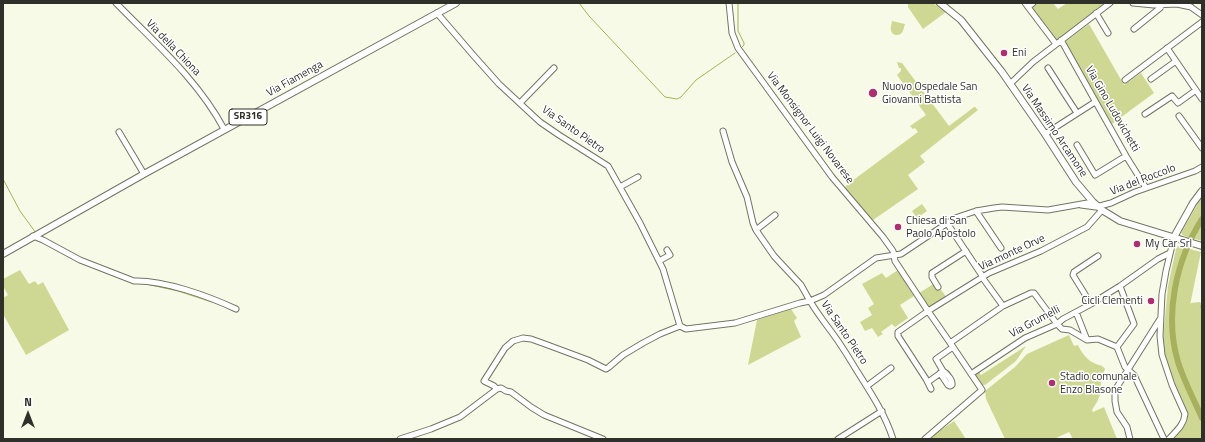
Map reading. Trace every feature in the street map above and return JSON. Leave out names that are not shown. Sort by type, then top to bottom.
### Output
[{"type":"main road","name":"Via Fiamenga","points":[[36,235],[224,129],[456,3]]},
{"type":"main road","name":"Via Massimo Arcamone","points":[[940,3],[961,20],[1010,84],[1046,134],[1091,204],[1120,221],[1201,246]]},
{"type":"main road","points":[[1177,238],[1192,203],[1202,191]]},
{"type":"main road","name":"SR316","points":[[3,254],[36,235]]},
{"type":"street","name":"Via della Chiona","points":[[116,3],[190,78],[224,129]]},
{"type":"street","name":"Via Monsignor Luigi Novarese","points":[[729,3],[732,33],[738,48],[832,177],[883,236],[894,251],[895,261],[952,345]]},
{"type":"street","points":[[1033,3],[1027,5],[1056,44]]},
{"type":"street","points":[[1010,84],[1060,40],[1110,3]]},
{"type":"street","points":[[1133,3],[1162,5],[1181,4],[1191,7],[1202,15]]},
{"type":"street","points":[[1134,29],[1162,5]]},
{"type":"street","name":"Via Santo Pietro","points":[[437,13],[499,84],[540,122],[608,166],[640,223],[663,269],[680,326],[686,329],[735,323],[810,301],[818,316],[833,335],[867,386],[882,411],[893,439]]},
{"type":"street","points":[[1096,13],[1108,33]]},
{"type":"street","points":[[1125,80],[1202,22]]},
{"type":"street","name":"Via Gino Ludovichetti","points":[[1060,40],[1126,156],[1146,188]]},
{"type":"street","points":[[1167,48],[1202,99]]},
{"type":"street","points":[[1151,79],[1176,61]]},
{"type":"street","points":[[520,103],[554,68]]},
{"type":"street","points":[[1048,68],[1077,114]]},
{"type":"street","points":[[1145,114],[1172,96],[1178,103],[1196,90]]},
{"type":"street","points":[[1046,134],[1096,102]]},
{"type":"street","points":[[1179,116],[1202,148]]},
{"type":"street","points":[[723,131],[732,162],[747,197],[756,230],[774,256],[801,285],[810,301],[824,295],[876,258],[901,254],[947,223],[976,211],[1002,207],[1048,210],[1082,204],[1091,204]]},
{"type":"street","points":[[119,132],[144,174]]},
{"type":"street","points":[[1077,145],[1095,175],[1126,156]]},
{"type":"street","name":"Via del Roccolo","points":[[1100,210],[1111,203],[1146,188],[1188,174],[1202,167]]},
{"type":"street","points":[[620,187],[638,177]]},
{"type":"street","points":[[1082,204],[1085,198],[1083,191]]},
{"type":"street","name":"Via monte Orve","points":[[928,382],[897,334],[898,332],[981,275],[1036,253],[1087,227],[1100,210]]},
{"type":"street","points":[[976,211],[1001,248]]},
{"type":"street","points":[[756,230],[775,215]]},
{"type":"street","points":[[947,223],[1003,306]]},
{"type":"street","points":[[36,235],[80,260],[134,281],[179,288],[236,309]]},
{"type":"street","points":[[1169,439],[1185,420],[1185,414],[1172,385],[1162,355],[1160,336],[1162,294],[1170,253],[1177,238]]},
{"type":"street","points":[[659,261],[670,255],[667,250]]},
{"type":"street","points":[[938,287],[932,277],[932,273],[966,251]]},
{"type":"street","name":"Via Grumelli","points":[[970,374],[1025,338],[1057,324],[1063,319],[1091,304],[1120,286],[1158,259],[1170,253]]},
{"type":"street","points":[[1091,304],[1073,275],[1074,272],[1098,256]]},
{"type":"street","points":[[1117,347],[1134,324],[1120,286]]},
{"type":"street","points":[[931,389],[928,382],[942,372],[936,359],[1003,306],[1034,293],[1062,329],[1070,330],[1087,340],[1098,339],[1117,347],[1125,366],[1134,375],[1164,439]]},
{"type":"street","points":[[1076,312],[1087,340]]},
{"type":"street","points":[[1130,439],[1127,427],[1117,412],[1115,393],[1117,387],[1160,318]]},
{"type":"street","points":[[602,439],[544,415],[511,392],[501,388],[497,389],[484,381],[505,348],[513,341],[523,338],[531,339],[588,360],[606,369],[623,355],[643,343],[680,326]]},
{"type":"street","points":[[925,439],[982,390],[952,345]]},
{"type":"street","points":[[867,386],[891,368]]},
{"type":"street","points":[[400,439],[431,429],[460,417],[497,389]]},
{"type":"street","points":[[838,439],[882,411]]},
{"type":"green space","points":[[908,3],[933,3],[946,12],[923,29],[908,7]]},
{"type":"green space","points":[[1038,3],[1053,3],[1058,9],[1067,3],[1101,3],[1103,6],[1057,41],[1032,8]]},
{"type":"green space","points":[[892,21],[905,24],[900,35],[895,35],[892,32]]},
{"type":"green space","points":[[1089,24],[1124,85],[1141,73],[1154,93],[1112,124],[1065,42]]},
{"type":"green space","points":[[897,62],[902,63],[949,126],[974,107],[978,110],[920,156],[925,162],[908,175],[918,189],[873,220],[857,203],[845,187],[918,132],[915,128],[913,129],[910,126],[926,115],[897,75],[901,71],[901,68],[899,68]]},
{"type":"green space","points":[[1202,196],[1202,241],[1184,236],[1181,233]]},
{"type":"green space","points":[[922,204],[927,211],[917,218],[912,211]]},
{"type":"green space","points":[[1178,246],[1201,252],[1190,305],[1191,303],[1200,302],[1202,305],[1202,439],[1172,439],[1187,421],[1187,410],[1170,372],[1163,347],[1168,286],[1176,249]]},
{"type":"green space","points":[[20,270],[29,284],[35,281],[38,285],[43,282],[69,330],[26,355],[3,314],[3,298],[8,295],[3,286],[3,279]]},
{"type":"green space","points":[[898,270],[914,296],[900,305],[908,318],[895,327],[892,324],[881,332],[883,334],[878,337],[872,328],[865,331],[860,322],[872,315],[868,308],[874,304],[862,284],[882,273],[886,278]]},
{"type":"green space","points":[[935,283],[947,298],[929,309],[919,293]]},
{"type":"green space","points":[[791,309],[797,318],[794,321],[801,337],[748,365],[757,320]]},
{"type":"green space","name":"Stadio comunale Enzo Blasone","points":[[1069,335],[1074,346],[1078,345],[1089,360],[1103,366],[1105,369],[1101,380],[1100,395],[1092,410],[1093,412],[1104,407],[1117,439],[1073,439],[1069,432],[1054,439],[1005,439],[986,399],[985,391],[1015,367],[1027,354]]},
{"type":"green space","points":[[1026,346],[1016,361],[985,385],[981,385],[975,375],[979,372],[981,375]]},
{"type":"green space","points":[[954,421],[966,439],[929,439],[929,438]]},
{"type":"waterway","points":[[579,3],[589,16],[665,97],[677,99],[681,97],[696,80],[735,53]]},
{"type":"waterway","points":[[738,3],[738,31],[744,43],[742,47]]},
{"type":"waterway","points":[[3,179],[20,211],[36,233]]},
{"type":"waterway","points":[[1202,219],[1185,252],[1179,270],[1175,288],[1172,326],[1178,362],[1202,418]]},
{"type":"waterway","points":[[146,284],[178,291],[221,305]]},
{"type":"waterway","points":[[1201,306],[1202,312]]},
{"type":"place","name":"Eni","points":[[1004,53]]},
{"type":"place","name":"Nuovo Ospedale San Giovanni Battista","points":[[873,93]]},
{"type":"place","name":"Chiesa di San Paolo Apostolo","points":[[898,227]]},
{"type":"place","name":"My Car Srl","points":[[1137,244]]},
{"type":"place","name":"Cicli Clementi","points":[[1151,301]]},
{"type":"place","name":"Stadio comunale Enzo Blasone","points":[[1052,383]]}]
